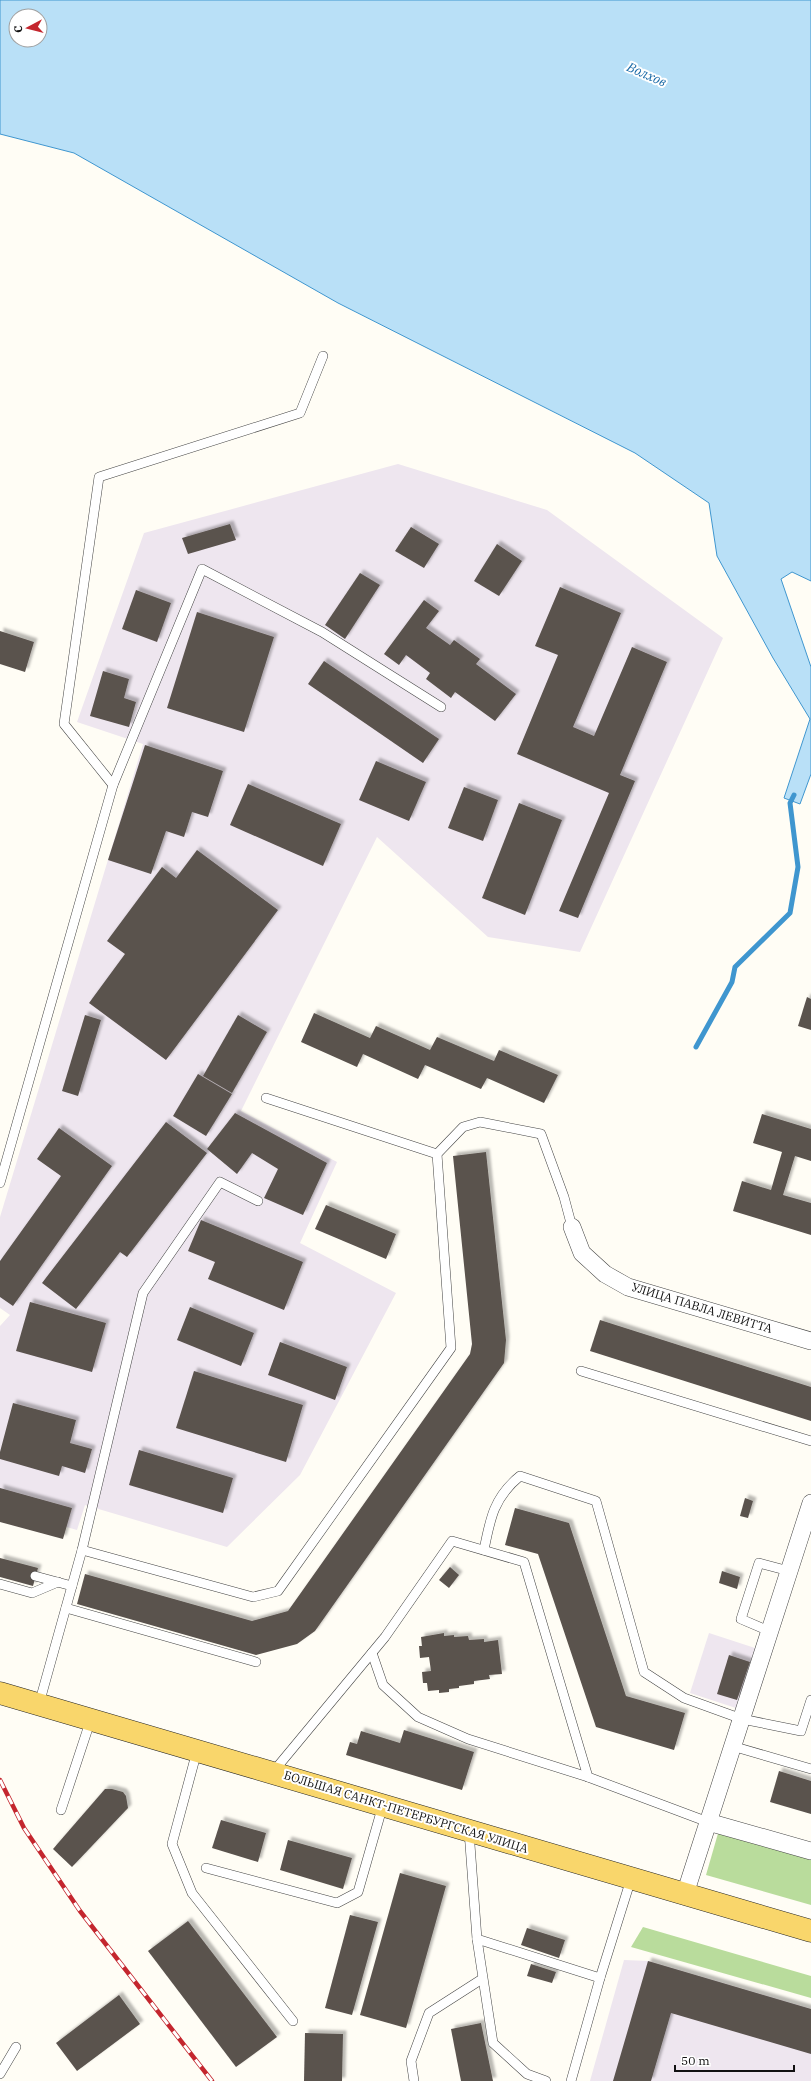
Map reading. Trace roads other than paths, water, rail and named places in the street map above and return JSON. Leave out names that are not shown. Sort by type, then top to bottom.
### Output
[{"type":"main road","name":"БОЛЬШАЯ САНКТ-ПЕТЕРБУРГСКАЯ УЛИЦА","points":[[0,1693],[811,1931]]},
{"type":"street","name":"УЛИЦА ПАВЛА ЛЕВИТТА","points":[[572,1227],[582,1253],[605,1274],[628,1287],[811,1341]]},
{"type":"street","points":[[685,1894],[789,1571],[807,1532],[811,1502]]},
{"type":"street","points":[[708,1822],[811,1851]]},
{"type":"lane","points":[[113,785],[64,724],[100,477],[300,413],[323,356]]},
{"type":"lane","points":[[0,1183],[113,785],[202,569],[322,632],[441,707]]},
{"type":"lane","points":[[266,1098],[437,1154]]},
{"type":"lane","points":[[82,1550],[253,1597],[278,1591],[451,1348],[437,1154],[463,1127],[480,1122],[541,1134],[564,1197],[572,1227]]},
{"type":"lane","points":[[39,1704],[82,1550],[143,1292],[220,1182],[258,1201]]},
{"type":"lane","points":[[581,1371],[811,1441]]},
{"type":"lane","points":[[484,1550],[494,1507],[506,1487],[520,1476],[596,1501],[644,1672],[684,1698],[742,1719],[801,1731],[811,1700]]},
{"type":"lane","points":[[272,1772],[385,1637],[452,1541],[524,1562],[588,1777]]},
{"type":"lane","points":[[770,1631],[741,1619],[758,1563],[789,1571]]},
{"type":"lane","points":[[35,1576],[72,1586]]},
{"type":"lane","points":[[0,1584],[32,1593],[58,1582]]},
{"type":"lane","points":[[66,1608],[256,1662]]},
{"type":"lane","points":[[372,1653],[383,1685],[418,1716],[468,1740],[588,1777],[708,1822]]},
{"type":"lane","points":[[61,1810],[92,1719]]},
{"type":"lane","points":[[732,1746],[811,1769]]},
{"type":"lane","points":[[197,1751],[172,1844],[192,1893],[292,2021]]},
{"type":"lane","points":[[206,1868],[337,1903],[358,1892],[383,1805]]},
{"type":"lane","points":[[469,1831],[477,1939],[493,2043],[527,2074],[546,2081]]},
{"type":"lane","points":[[572,2081],[600,1978],[631,1879]]},
{"type":"lane","points":[[477,1939],[600,1978]]},
{"type":"lane","points":[[414,2081],[411,2061],[429,2014],[482,1979]]},
{"type":"lane","points":[[0,2074],[16,2047]]},
{"type":"water","name":"Волхов","points":[[0,0],[811,0],[811,581],[792,572],[781,579],[811,667],[811,774],[800,804],[784,798],[810,719],[773,658],[717,556],[709,503],[635,453],[338,303],[74,153],[0,134]]},
{"type":"waterway","points":[[696,1047],[732,982],[735,967],[790,913],[798,867],[790,803],[794,795]]},
{"type":"railway","points":[[0,1780],[24,1828],[80,1911],[212,2081]]}]
